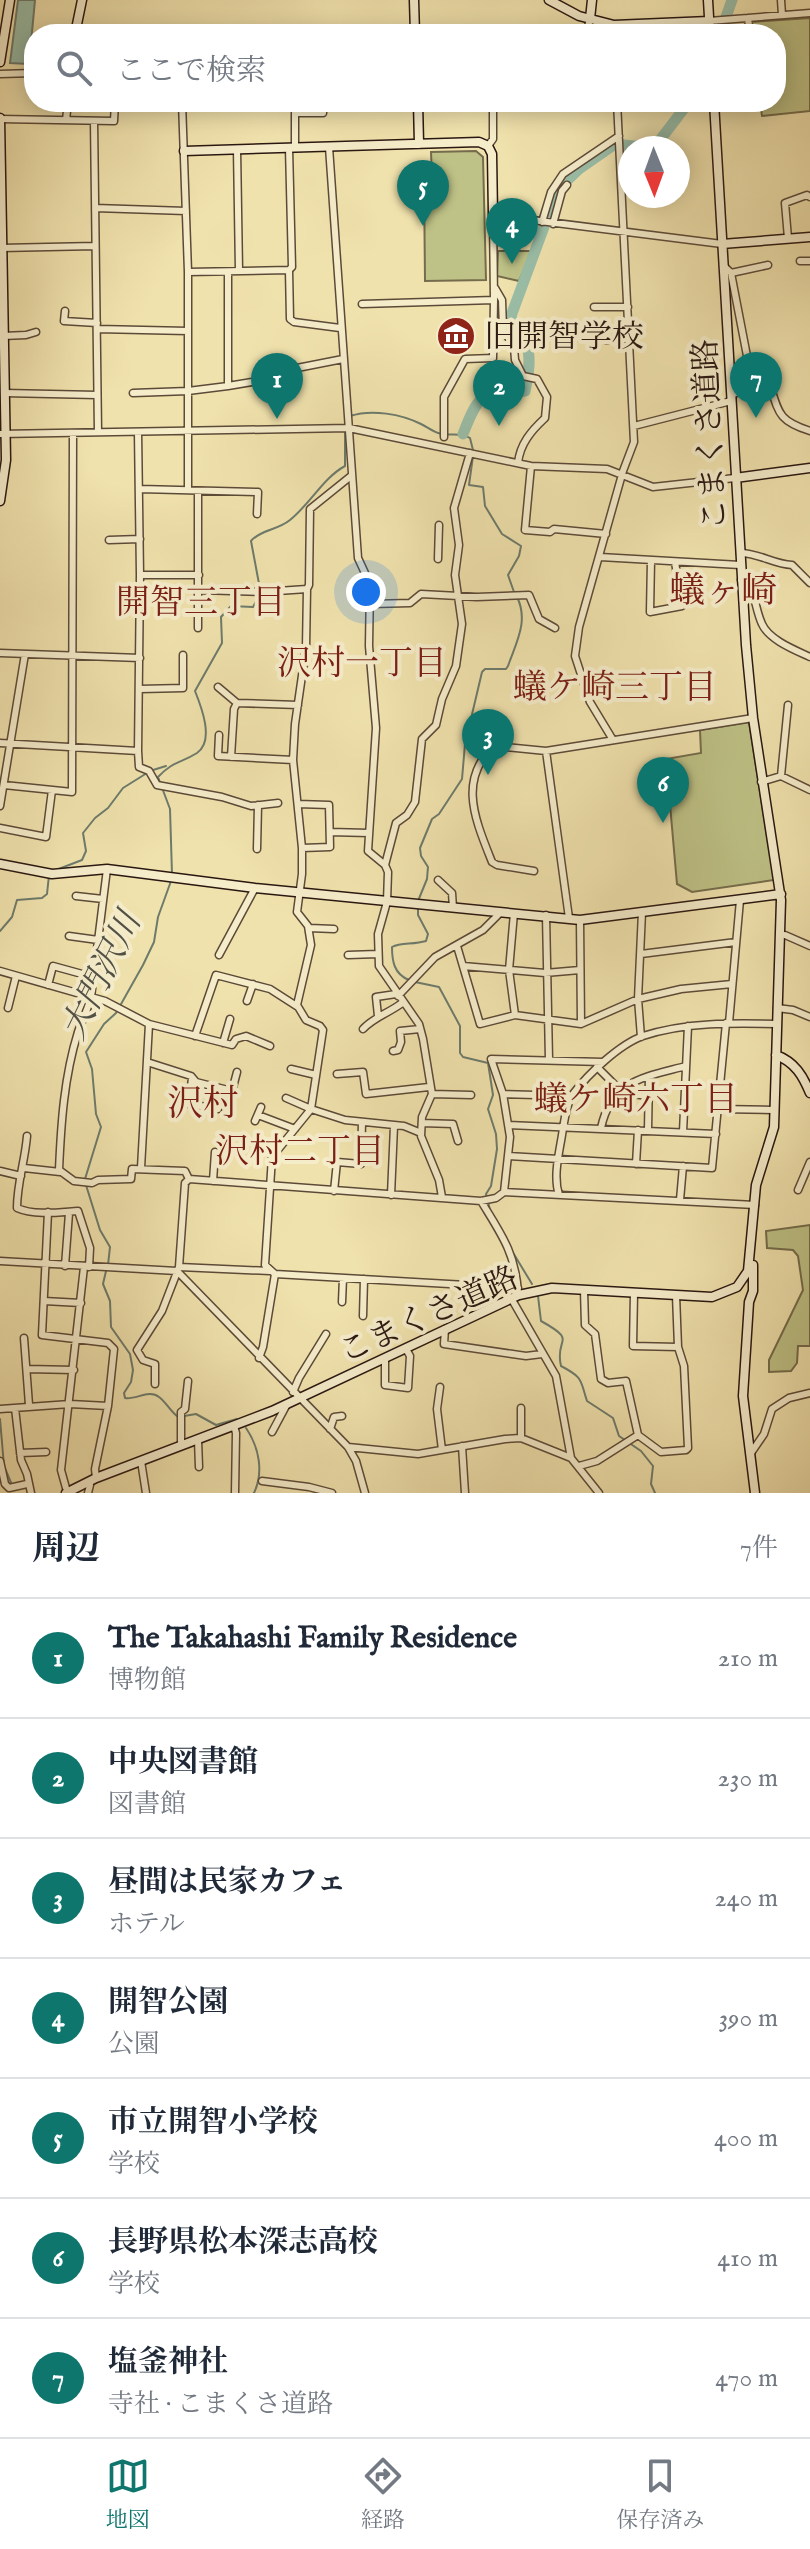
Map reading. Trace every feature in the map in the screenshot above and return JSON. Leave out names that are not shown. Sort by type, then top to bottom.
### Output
[{"type":"street","points":[[0,62],[2,34],[10,0]]},
{"type":"street","points":[[77,24],[82,0]]},
{"type":"street","points":[[414,0],[415,24]]},
{"type":"street","points":[[549,0],[602,24]]},
{"type":"street","points":[[589,24],[592,0]]},
{"type":"street","points":[[708,0],[709,24]]},
{"type":"street","points":[[781,0],[782,15]]},
{"type":"street","points":[[674,24],[810,13]]},
{"type":"street","points":[[748,18],[749,24]]},
{"type":"street","points":[[0,74],[24,73]]},
{"type":"street","points":[[66,120],[67,112]]},
{"type":"street","points":[[0,501],[6,460],[3,434],[0,119],[114,121],[114,112]]},
{"type":"street","points":[[182,112],[188,272],[188,490]]},
{"type":"street","points":[[323,112],[295,113],[290,319],[340,328]]},
{"type":"street","points":[[418,112],[419,144]]},
{"type":"street","points":[[488,146],[493,139],[493,112]]},
{"type":"street","points":[[618,112],[619,136]]},
{"type":"street","name":"こまくさ道路","points":[[66,1491],[92,1485],[141,1461],[287,1404],[296,1396],[406,1349],[516,1294],[541,1289],[718,1296],[737,1287],[748,1271],[756,1185],[770,1144],[775,1110],[781,894],[761,782],[741,580],[715,112]]},
{"type":"street","points":[[94,121],[98,432]]},
{"type":"street","points":[[184,151],[479,142],[488,146],[492,154],[493,358],[465,359],[444,397],[444,435]]},
{"type":"street","points":[[548,223],[551,192],[563,174],[618,142]]},
{"type":"street","points":[[329,147],[348,417],[346,428],[358,558],[369,578],[371,604],[369,646],[376,743],[368,851],[385,865],[388,872],[387,902],[378,934],[379,966],[420,1029],[431,1091],[421,1133],[439,1180],[442,1197]]},
{"type":"street","points":[[237,149],[239,271]]},
{"type":"street","points":[[548,223],[567,185]]},
{"type":"street","points":[[788,238],[785,203],[807,195],[810,197]]},
{"type":"street","points":[[95,208],[186,211]]},
{"type":"street","points":[[613,740],[590,702],[575,656],[579,627],[634,442],[623,208]]},
{"type":"street","points":[[493,215],[722,244],[808,239]]},
{"type":"street","points":[[1,248],[95,246]]},
{"type":"street","points":[[800,261],[810,261]]},
{"type":"street","points":[[723,265],[731,273],[753,387]]},
{"type":"street","points":[[731,273],[768,265]]},
{"type":"street","points":[[188,272],[289,270]]},
{"type":"street","points":[[228,272],[228,386]]},
{"type":"street","points":[[495,288],[502,300],[503,329],[514,347],[515,360],[523,376],[532,377],[547,397],[545,418],[531,431],[518,463]]},
{"type":"street","points":[[362,304],[494,300]]},
{"type":"street","points":[[594,307],[628,307]]},
{"type":"street","points":[[65,311],[64,321],[188,331]]},
{"type":"street","points":[[3,336],[36,332]]},
{"type":"street","points":[[606,340],[629,338]]},
{"type":"street","points":[[133,393],[228,386],[270,379],[287,370],[343,359]]},
{"type":"street","points":[[634,426],[731,398],[753,387],[770,385],[782,418],[810,431]]},
{"type":"street","points":[[3,391],[97,395]]},
{"type":"street","points":[[3,434],[346,428],[531,466],[607,469],[653,487],[810,468]]},
{"type":"street","points":[[138,432],[139,767],[149,771],[160,785],[251,806],[278,803]]},
{"type":"street","points":[[4,785],[72,792],[73,433]]},
{"type":"street","points":[[385,865],[396,823],[407,815],[415,802],[422,739],[436,725],[442,699],[456,666],[462,624],[455,575],[459,545],[454,508],[472,454]]},
{"type":"street","points":[[531,466],[525,530],[550,532],[554,529],[606,534]]},
{"type":"street","points":[[298,1007],[311,945],[309,928],[297,912],[302,848],[293,760],[306,648],[310,509],[351,476]]},
{"type":"street","points":[[140,489],[258,492],[257,514]]},
{"type":"street","points":[[198,491],[198,628]]},
{"type":"street","points":[[438,559],[439,525]]},
{"type":"street","points":[[109,540],[140,539]]},
{"type":"street","points":[[740,553],[756,553],[781,564],[792,565],[810,583]]},
{"type":"street","points":[[600,557],[740,565]]},
{"type":"street","points":[[651,560],[650,612],[682,606],[675,562]]},
{"type":"street","points":[[140,575],[199,575]]},
{"type":"street","points":[[741,580],[752,588],[764,628],[791,648],[810,657]]},
{"type":"street","points":[[199,590],[260,592],[307,589]]},
{"type":"street","points":[[371,604],[410,603],[421,594],[477,597],[529,595],[539,619],[555,628]]},
{"type":"street","points":[[0,653],[140,658]]},
{"type":"street","points":[[0,806],[25,654]]},
{"type":"street","points":[[140,689],[183,688],[183,655]]},
{"type":"street","points":[[218,687],[237,703],[298,705]]},
{"type":"street","points":[[231,757],[237,703]]},
{"type":"street","points":[[781,776],[788,705]]},
{"type":"street","points":[[534,871],[492,862],[476,822],[471,796],[474,780],[485,752],[500,740],[506,747],[546,751],[753,718]]},
{"type":"street","points":[[219,735],[218,756],[293,760]]},
{"type":"street","points":[[0,743],[138,751]]},
{"type":"street","points":[[546,751],[569,918]]},
{"type":"street","points":[[761,782],[781,776],[810,790]]},
{"type":"street","points":[[0,828],[46,837],[52,790]]},
{"type":"street","points":[[298,804],[329,805],[330,847],[302,848]]},
{"type":"street","points":[[257,849],[258,805]]},
{"type":"street","points":[[330,832],[369,833]]},
{"type":"street","points":[[0,864],[49,874],[107,869],[255,888],[580,920],[781,894]]},
{"type":"street","points":[[60,1172],[66,1083],[78,1030],[86,1018],[91,997],[107,869]]},
{"type":"street","points":[[438,880],[452,893],[453,908]]},
{"type":"street","points":[[219,955],[255,888]]},
{"type":"street","points":[[76,896],[103,899]]},
{"type":"street","points":[[508,1156],[712,1168],[740,900]]},
{"type":"street","points":[[363,1029],[378,1016],[388,1013],[411,981],[435,957],[483,930],[501,912]]},
{"type":"street","points":[[641,1037],[638,999],[642,912]]},
{"type":"street","points":[[514,913],[509,970],[515,1015]]},
{"type":"street","points":[[546,915],[549,1060]]},
{"type":"street","points":[[580,920],[581,1024]]},
{"type":"street","points":[[309,928],[334,929]]},
{"type":"street","points":[[785,935],[810,946]]},
{"type":"street","points":[[69,936],[98,940]]},
{"type":"street","points":[[641,954],[736,942]]},
{"type":"street","points":[[457,946],[480,1024],[515,1015],[581,1024],[638,999],[681,989],[732,984]]},
{"type":"street","points":[[348,955],[378,954]]},
{"type":"street","points":[[48,985],[53,966],[93,977]]},
{"type":"street","points":[[463,966],[545,973],[580,970]]},
{"type":"street","points":[[0,971],[105,1001],[149,1024],[232,1045],[236,1039],[246,1036],[270,1046]]},
{"type":"street","points":[[195,1036],[216,975],[270,989],[298,1007],[306,1020],[323,1030],[311,1109],[272,1157],[265,1265],[272,1272]]},
{"type":"street","points":[[8,1008],[16,976]]},
{"type":"street","points":[[247,1001],[253,984]]},
{"type":"street","points":[[378,1016],[376,997],[399,998]]},
{"type":"street","points":[[777,1008],[810,1017]]},
{"type":"street","points":[[223,1043],[230,1019]]},
{"type":"street","points":[[141,1168],[149,1024]]},
{"type":"street","points":[[559,1195],[558,1159],[572,1096],[600,1065],[641,1037],[688,1026],[777,1024]]},
{"type":"street","points":[[683,1132],[688,1026]]},
{"type":"street","points":[[393,1051],[398,1050],[401,1042],[400,1031],[420,1029]]},
{"type":"street","points":[[776,1055],[786,1058],[802,1074],[810,1093]]},
{"type":"street","points":[[504,1192],[508,1125],[503,1094],[491,1059],[600,1065],[623,1093],[649,1096]]},
{"type":"street","points":[[147,1062],[192,1077],[196,1082],[232,1091],[237,1072]]},
{"type":"street","points":[[601,1128],[619,1090],[649,1076],[686,1066]]},
{"type":"street","points":[[291,1069],[316,1075]]},
{"type":"street","points":[[337,1074],[363,1072],[366,1094],[431,1091],[471,1095]]},
{"type":"street","points":[[648,1130],[649,1076]]},
{"type":"street","points":[[192,1077],[189,1104],[218,1109],[221,1089]]},
{"type":"street","points":[[503,1094],[572,1096]]},
{"type":"street","points":[[286,1098],[345,1120],[404,1126],[421,1133]]},
{"type":"street","points":[[718,1109],[775,1110]]},
{"type":"street","points":[[258,1114],[295,1129]]},
{"type":"street","points":[[334,1191],[337,1162],[361,1164],[362,1122]]},
{"type":"street","points":[[422,1123],[453,1124],[458,1141]]},
{"type":"street","points":[[508,1125],[716,1134]]},
{"type":"street","points":[[391,1195],[394,1126]]},
{"type":"street","points":[[636,1164],[638,1130]]},
{"type":"street","points":[[27,1136],[24,1168],[17,1188],[17,1208],[23,1211],[78,1211],[90,1248],[61,1470],[66,1491]]},
{"type":"street","points":[[213,1181],[215,1152]]},
{"type":"street","points":[[798,1190],[810,1162]]},
{"type":"street","points":[[680,1200],[683,1166]]},
{"type":"street","points":[[24,1168],[60,1172],[86,1184],[98,1180],[131,1179],[132,1169],[141,1168],[185,1171],[189,1179]]},
{"type":"street","points":[[0,1171],[21,1176]]},
{"type":"street","points":[[189,1179],[481,1201],[496,1198],[504,1192],[755,1205]]},
{"type":"street","points":[[155,1384],[155,1364],[143,1360],[137,1350],[162,1311],[178,1269],[185,1183],[189,1179]]},
{"type":"street","points":[[481,1201],[511,1251],[516,1294],[542,1354],[556,1376],[571,1458]]},
{"type":"street","points":[[48,1212],[42,1335],[108,1343],[114,1349],[108,1406],[92,1485]]},
{"type":"street","points":[[65,1266],[69,1213]]},
{"type":"street","points":[[0,1261],[87,1267],[272,1272],[516,1294]]},
{"type":"street","points":[[751,1261],[754,1267],[753,1291],[749,1302],[743,1396],[755,1493]]},
{"type":"street","points":[[178,1269],[259,1358],[348,1447],[360,1471],[365,1493]]},
{"type":"street","points":[[259,1358],[272,1272]]},
{"type":"street","points":[[342,1302],[343,1278]]},
{"type":"street","points":[[363,1316],[364,1279]]},
{"type":"street","points":[[737,1287],[749,1302]]},
{"type":"street","points":[[584,1290],[585,1325],[595,1334],[601,1379],[608,1383],[626,1381],[638,1435],[661,1452],[688,1448],[684,1366],[678,1347],[676,1295]]},
{"type":"street","points":[[634,1293],[633,1346],[678,1347]]},
{"type":"street","points":[[44,1301],[81,1303]]},
{"type":"street","points":[[445,1329],[444,1344],[526,1356],[542,1354]]},
{"type":"street","points":[[296,1396],[299,1378],[326,1334]]},
{"type":"street","points":[[24,1338],[29,1405]]},
{"type":"street","points":[[385,1358],[385,1385],[408,1388],[410,1356],[406,1349]]},
{"type":"street","points":[[27,1369],[74,1370]]},
{"type":"street","points":[[181,1446],[181,1412],[185,1409],[188,1381]]},
{"type":"street","points":[[440,1387],[437,1409],[442,1450]]},
{"type":"street","points":[[750,1455],[764,1434],[772,1409],[789,1398],[810,1393]]},
{"type":"street","points":[[272,1432],[287,1404]]},
{"type":"street","points":[[0,1409],[29,1405],[108,1406]]},
{"type":"street","points":[[15,1408],[21,1460],[31,1493]]},
{"type":"street","points":[[521,1408],[521,1438]]},
{"type":"street","points":[[330,1429],[334,1417],[342,1416]]},
{"type":"street","points":[[234,1426],[235,1493]]},
{"type":"street","points":[[579,1466],[597,1461],[638,1435]]},
{"type":"street","points":[[348,1447],[418,1454],[521,1438],[571,1458],[599,1493]]},
{"type":"street","points":[[198,1440],[199,1467]]},
{"type":"street","points":[[462,1446],[465,1493]]},
{"type":"street","points":[[20,1453],[46,1452]]},
{"type":"street","points":[[0,1461],[1,1473],[9,1488],[27,1484]]},
{"type":"street","points":[[141,1461],[146,1493]]},
{"type":"street","points":[[262,1481],[332,1493]]},
{"type":"green space","points":[[810,18],[810,111],[762,116],[761,112],[786,112],[786,24],[750,22]]},
{"type":"green space","points":[[476,151],[483,157],[486,280],[425,281],[424,181],[432,178],[431,152]]},
{"type":"green space","points":[[498,251],[532,251],[519,281],[497,276]]},
{"type":"green space","points":[[749,722],[774,880],[692,892],[677,884],[666,759],[701,753],[700,730]]},
{"type":"green space","points":[[810,1225],[810,1346],[798,1346],[797,1363],[791,1371],[769,1372],[769,1360],[803,1290],[798,1256],[793,1250],[767,1248],[766,1231]]},
{"type":"shaded area","points":[[18,0],[35,0],[33,24],[24,24],[24,64],[10,63]]},
{"type":"waterway","name":"大門沢川","points":[[724,24],[732,0]]},
{"type":"waterway","name":"大門沢川","points":[[463,434],[474,409],[484,398],[525,391],[528,349],[511,316],[558,189],[579,169],[615,144],[642,147],[657,144],[681,112]]},
{"type":"waterway","name":"大門沢川","points":[[350,416],[377,413],[405,418],[438,433],[466,436],[470,438],[473,450]]},
{"type":"waterway","name":"大門沢川","points":[[260,589],[251,541],[290,520],[330,477],[345,466],[345,431]]},
{"type":"waterway","points":[[473,456],[469,485],[483,487],[485,506],[502,534],[521,546],[508,575],[514,592]]},
{"type":"waterway","name":"大門沢川","points":[[172,874],[170,809],[158,777],[202,748],[205,723],[195,691],[222,643],[221,617],[231,606],[253,607],[259,596]]},
{"type":"waterway","points":[[418,901],[427,879],[428,867],[420,848],[432,819],[439,814],[462,779],[465,744],[482,672],[485,669],[506,669],[508,666],[522,623],[517,597]]},
{"type":"waterway","points":[[153,770],[166,766]]},
{"type":"waterway","points":[[56,870],[82,860],[86,851],[83,833],[123,788],[147,773]]},
{"type":"waterway","points":[[0,931],[12,917],[17,900],[42,898],[47,894],[49,875]]},
{"type":"waterway","name":"大門沢川","points":[[85,1179],[101,1127],[96,1114],[92,1069],[86,1052],[104,1024],[116,1013],[143,965],[154,942],[158,917],[171,881]]},
{"type":"waterway","points":[[409,980],[395,966],[392,947],[426,941],[428,934],[418,915],[418,907]]},
{"type":"waterway","points":[[415,982],[439,987],[460,1026],[460,1053],[463,1057],[488,1063],[493,1095],[488,1109],[497,1149],[491,1186],[486,1194],[490,1210]]},
{"type":"waterway","name":"大門沢川","points":[[86,1185],[100,1230],[110,1247],[108,1265]]},
{"type":"waterway","points":[[512,1251],[532,1284]]},
{"type":"waterway","name":"大門沢川","points":[[106,1271],[103,1284],[110,1301],[111,1327],[130,1354],[133,1370],[125,1398],[155,1395],[178,1417]]},
{"type":"waterway","points":[[538,1296],[541,1321],[559,1333],[563,1340],[561,1366],[577,1377],[587,1401],[613,1418],[619,1436],[641,1451],[653,1466],[651,1484],[655,1493]]},
{"type":"waterway","name":"大門沢川","points":[[184,1416],[196,1414],[216,1425],[237,1419]]},
{"type":"waterway","points":[[0,1419],[4,1466],[12,1485]]},
{"type":"waterway","name":"大門沢川","points":[[246,1428],[259,1460],[259,1477],[254,1493]]},
{"type":"place","name":"市立開智小学校","points":[[423,226]]},
{"type":"place","name":"開智公園","points":[[512,264]]},
{"type":"place","name":"旧開智学校","points":[[456,336]]},
{"type":"place","name":"塩釜神社","points":[[756,418]]},
{"type":"place","name":"The Takahashi Family Residence","points":[[277,419]]},
{"type":"place","name":"中央図書館","points":[[499,426]]},
{"type":"place","name":"昼間は民家カフェ","points":[[488,775]]},
{"type":"place","name":"長野県松本深志高校","points":[[663,823]]},
{"type":"district","name":"蟻ヶ崎","points":[[723,589]]},
{"type":"district","name":"開智三丁目","points":[[201,601]]},
{"type":"district","name":"沢村一丁目","points":[[362,662]]},
{"type":"district","name":"蟻ケ崎三丁目","points":[[615,686]]},
{"type":"district","name":"蟻ケ崎六丁目","points":[[636,1098]]},
{"type":"district","name":"沢村","points":[[203,1102]]},
{"type":"district","name":"沢村二丁目","points":[[300,1150]]}]
